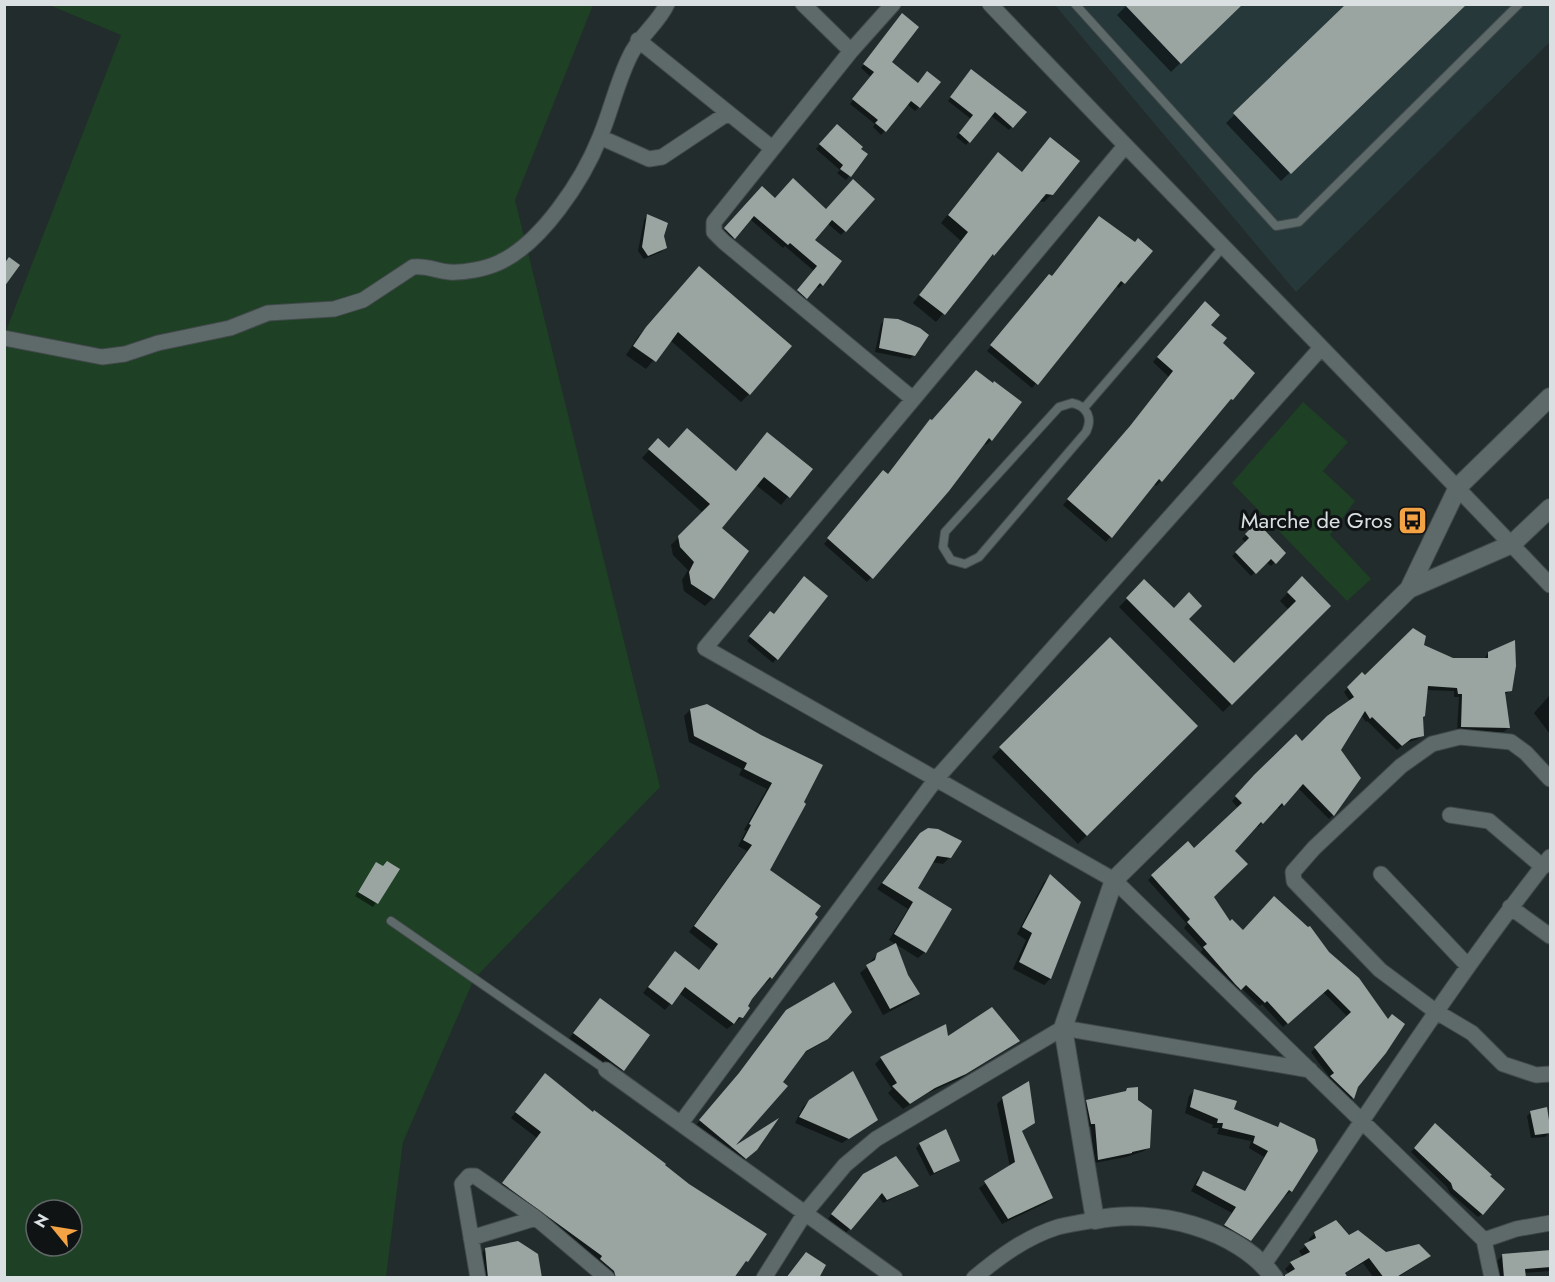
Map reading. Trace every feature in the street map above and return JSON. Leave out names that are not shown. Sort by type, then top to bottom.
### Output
[{"type":"street","points":[[4,338],[102,357],[125,354],[158,343],[230,328],[268,313],[334,309],[363,300],[413,267],[422,266],[449,272],[479,269],[498,263],[525,245],[547,225],[587,166],[629,57],[638,40],[663,13],[667,4]]},
{"type":"street","points":[[803,4],[851,51]]},
{"type":"street","points":[[893,4],[851,51],[772,148],[714,222],[714,232],[913,399]]},
{"type":"street","points":[[990,4],[1551,585]]},
{"type":"street","points":[[638,40],[772,148]]},
{"type":"street","points":[[600,137],[649,159],[662,157],[728,112]]},
{"type":"street","points":[[1125,146],[705,648],[1114,880],[1484,1240],[1492,1278]]},
{"type":"street","points":[[681,1123],[936,779],[1321,348]]},
{"type":"street","points":[[1095,1220],[1063,1028],[1114,880],[1409,588],[1458,487],[1551,397]]},
{"type":"street","points":[[1409,588],[1512,544],[1551,508]]},
{"type":"street","points":[[1551,779],[1526,753],[1511,742],[1460,737],[1432,744],[1401,766],[1314,848],[1293,872],[1294,881],[1380,970],[1435,1011],[1472,1034],[1503,1064],[1536,1075],[1551,1074]]},
{"type":"street","points":[[974,1278],[995,1259],[1028,1240],[1058,1227],[1113,1216],[1138,1215],[1173,1220],[1202,1228],[1231,1241],[1269,1271],[1435,1011],[1510,907],[1546,862],[1489,821],[1450,815]]},
{"type":"street","points":[[1381,874],[1468,966]]},
{"type":"street","points":[[1510,907],[1551,936]]},
{"type":"street","points":[[764,1278],[806,1213],[845,1166],[876,1139],[1063,1028],[1310,1070]]},
{"type":"street","points":[[606,1070],[895,1278]]},
{"type":"street","points":[[478,1278],[462,1184],[469,1176],[475,1176],[536,1218],[607,1278]]},
{"type":"street","points":[[471,1238],[536,1218]]},
{"type":"street","points":[[1484,1240],[1515,1229],[1551,1223]]},
{"type":"lane","points":[[1075,4],[1276,226],[1299,222],[1519,4]]},
{"type":"lane","points":[[1084,408],[1224,246]]},
{"type":"lane","points":[[1072,403],[1084,408],[1090,420],[1086,432],[979,557],[965,564],[951,560],[943,547],[945,532],[1059,407],[1072,403]]},
{"type":"lane","points":[[391,921],[606,1070]]},
{"type":"shaded area","points":[[1055,5],[1550,5],[1550,42],[1296,292]]},
{"type":"green space","points":[[49,5],[593,5],[515,200],[660,787],[474,979],[403,1142],[386,1277],[5,1277],[4,336],[121,35]]},
{"type":"green space","points":[[1303,402],[1348,442],[1323,471],[1355,501],[1330,535],[1371,579],[1347,601],[1232,483]]},
{"type":"building","points":[[1124,4],[1243,4],[1181,64]]},
{"type":"building","points":[[1346,4],[1467,4],[1291,174],[1233,113]]},
{"type":"building","points":[[902,13],[919,27],[892,62],[918,83],[927,71],[941,82],[920,108],[911,101],[886,132],[875,123],[878,120],[852,99],[874,72],[863,64]]},
{"type":"building","points":[[971,69],[1027,112],[1013,128],[995,112],[970,143],[959,133],[973,115],[950,97]]},
{"type":"building","points":[[837,124],[868,154],[851,177],[840,169],[843,165],[819,144]]},
{"type":"building","points":[[1050,137],[1080,161],[1053,195],[1046,194],[994,256],[993,254],[945,315],[919,295],[968,232],[948,215],[998,152],[1022,172]]},
{"type":"building","points":[[793,178],[826,209],[853,179],[875,199],[846,232],[832,220],[815,240],[842,261],[823,286],[820,283],[807,299],[797,290],[817,266],[754,216],[735,239],[724,228],[762,186],[775,198]]},
{"type":"building","points":[[647,214],[668,223],[664,236],[667,248],[648,256],[642,247]]},
{"type":"building","points":[[1099,216],[1135,242],[1138,238],[1153,251],[1125,284],[1121,281],[1038,385],[990,345],[1049,274],[1052,276]]},
{"type":"building","points":[[9,257],[20,265],[4,287],[4,264]]},
{"type":"building","points":[[699,266],[792,346],[750,395],[678,332],[656,362],[633,346],[646,327]]},
{"type":"building","points":[[1205,301],[1220,315],[1211,325],[1227,338],[1223,343],[1255,373],[1162,482],[1159,479],[1112,538],[1067,499],[1130,426],[1173,371],[1157,357]]},
{"type":"building","points":[[884,318],[898,319],[920,328],[929,335],[915,356],[879,348]]},
{"type":"building","points":[[976,370],[1022,402],[992,441],[989,438],[949,491],[873,579],[827,538],[883,470],[888,474],[930,419],[932,420]]},
{"type":"building","points":[[687,428],[736,471],[767,432],[813,469],[790,498],[764,477],[722,528],[749,551],[714,599],[691,584],[689,572],[694,562],[680,547],[678,536],[710,504],[648,449],[658,438],[669,448]]},
{"type":"building","points":[[1257,522],[1286,553],[1276,564],[1271,559],[1256,574],[1235,552],[1249,538],[1245,534]]},
{"type":"building","points":[[804,576],[828,596],[778,660],[749,636],[770,611],[774,614]]},
{"type":"building","points":[[1302,576],[1331,606],[1232,705],[1126,598],[1144,579],[1174,608],[1189,592],[1202,606],[1189,619],[1234,663],[1296,601],[1287,592]]},
{"type":"building","points":[[1413,628],[1426,636],[1424,645],[1453,658],[1488,658],[1488,652],[1515,640],[1516,666],[1512,691],[1505,692],[1510,728],[1461,727],[1462,694],[1458,694],[1457,688],[1428,686],[1425,716],[1423,717],[1424,736],[1411,739],[1402,746],[1372,717],[1370,719],[1365,711],[1341,750],[1361,778],[1334,816],[1303,784],[1284,806],[1282,803],[1263,824],[1261,822],[1235,851],[1248,864],[1214,897],[1230,921],[1232,919],[1243,930],[1274,896],[1308,927],[1310,926],[1329,952],[1359,978],[1388,1019],[1392,1014],[1405,1024],[1386,1053],[1358,1087],[1354,1099],[1330,1076],[1334,1073],[1314,1047],[1351,1012],[1328,989],[1288,1024],[1267,1001],[1265,1003],[1246,985],[1241,990],[1235,984],[1203,947],[1207,944],[1187,922],[1190,919],[1151,875],[1188,841],[1194,848],[1242,803],[1235,796],[1254,775],[1296,734],[1302,741],[1327,716],[1354,697],[1347,687],[1362,672],[1365,675]]},
{"type":"building","points":[[1110,637],[1198,726],[1087,836],[999,747]]},
{"type":"building","points":[[707,704],[761,735],[823,765],[804,802],[806,804],[770,870],[821,906],[815,914],[818,917],[772,979],[770,977],[752,999],[748,1006],[750,1008],[743,1018],[739,1017],[734,1024],[685,987],[672,1005],[648,987],[675,951],[699,970],[718,944],[694,926],[752,845],[743,840],[751,825],[749,824],[772,783],[744,769],[747,763],[694,736],[690,709]]},
{"type":"building","points":[[928,828],[938,829],[962,841],[951,858],[937,856],[918,888],[952,909],[926,953],[894,934],[913,902],[882,883],[920,833]]},
{"type":"building","points":[[387,861],[400,869],[378,904],[358,892],[376,862],[383,866]]},
{"type":"building","points":[[1050,874],[1081,902],[1051,979],[1019,962],[1032,933],[1022,927]]},
{"type":"building","points":[[896,943],[908,975],[920,994],[890,1009],[866,965],[875,960],[877,953]]},
{"type":"building","points":[[834,982],[852,1012],[828,1039],[806,1051],[783,1082],[788,1086],[736,1145],[779,1118],[757,1150],[746,1159],[699,1120],[739,1073],[786,1010]]},
{"type":"building","points":[[600,998],[650,1035],[624,1071],[573,1033]]},
{"type":"building","points":[[992,1007],[1020,1041],[910,1104],[892,1086],[897,1083],[880,1057],[946,1024],[948,1036]]},
{"type":"building","points":[[853,1071],[878,1120],[849,1139],[799,1117],[809,1100]]},
{"type":"building","points":[[545,1073],[689,1184],[767,1234],[734,1278],[616,1278],[614,1271],[600,1259],[602,1256],[502,1183],[541,1132],[515,1112]]},
{"type":"building","points":[[1029,1081],[1035,1123],[1022,1131],[1053,1198],[1008,1219],[984,1181],[1015,1162],[1002,1097]]},
{"type":"building","points":[[1138,1087],[1138,1100],[1152,1110],[1150,1148],[1098,1160],[1095,1124],[1091,1124],[1086,1100]]},
{"type":"building","points":[[1194,1089],[1237,1101],[1234,1109],[1278,1127],[1280,1122],[1315,1139],[1318,1151],[1292,1192],[1289,1190],[1251,1241],[1224,1225],[1236,1207],[1196,1185],[1203,1171],[1245,1191],[1268,1151],[1253,1143],[1255,1136],[1222,1128],[1223,1123],[1217,1123],[1218,1119],[1190,1107]]},
{"type":"building","points":[[1547,1107],[1551,1133],[1535,1135],[1530,1111]]},
{"type":"building","points":[[1435,1123],[1505,1189],[1483,1215],[1453,1189],[1451,1183],[1414,1148]]},
{"type":"building","points":[[946,1129],[960,1161],[934,1173],[919,1143]]},
{"type":"building","points":[[896,1156],[919,1186],[887,1200],[882,1193],[851,1230],[831,1214],[863,1174]]},
{"type":"building","points":[[1336,1220],[1349,1235],[1358,1230],[1386,1252],[1419,1244],[1431,1256],[1395,1278],[1384,1278],[1369,1258],[1345,1273],[1348,1278],[1285,1278],[1285,1275],[1295,1269],[1290,1262],[1310,1252],[1304,1244],[1316,1238],[1314,1232]]},
{"type":"building","points":[[518,1241],[538,1254],[542,1278],[488,1278],[485,1248]]},
{"type":"building","points":[[1551,1250],[1551,1267],[1525,1269],[1526,1278],[1504,1278],[1502,1254]]},
{"type":"building","points":[[806,1252],[826,1265],[819,1278],[786,1278]]},
{"type":"place","name":"Marche de Gros","points":[[1413,520]]}]
